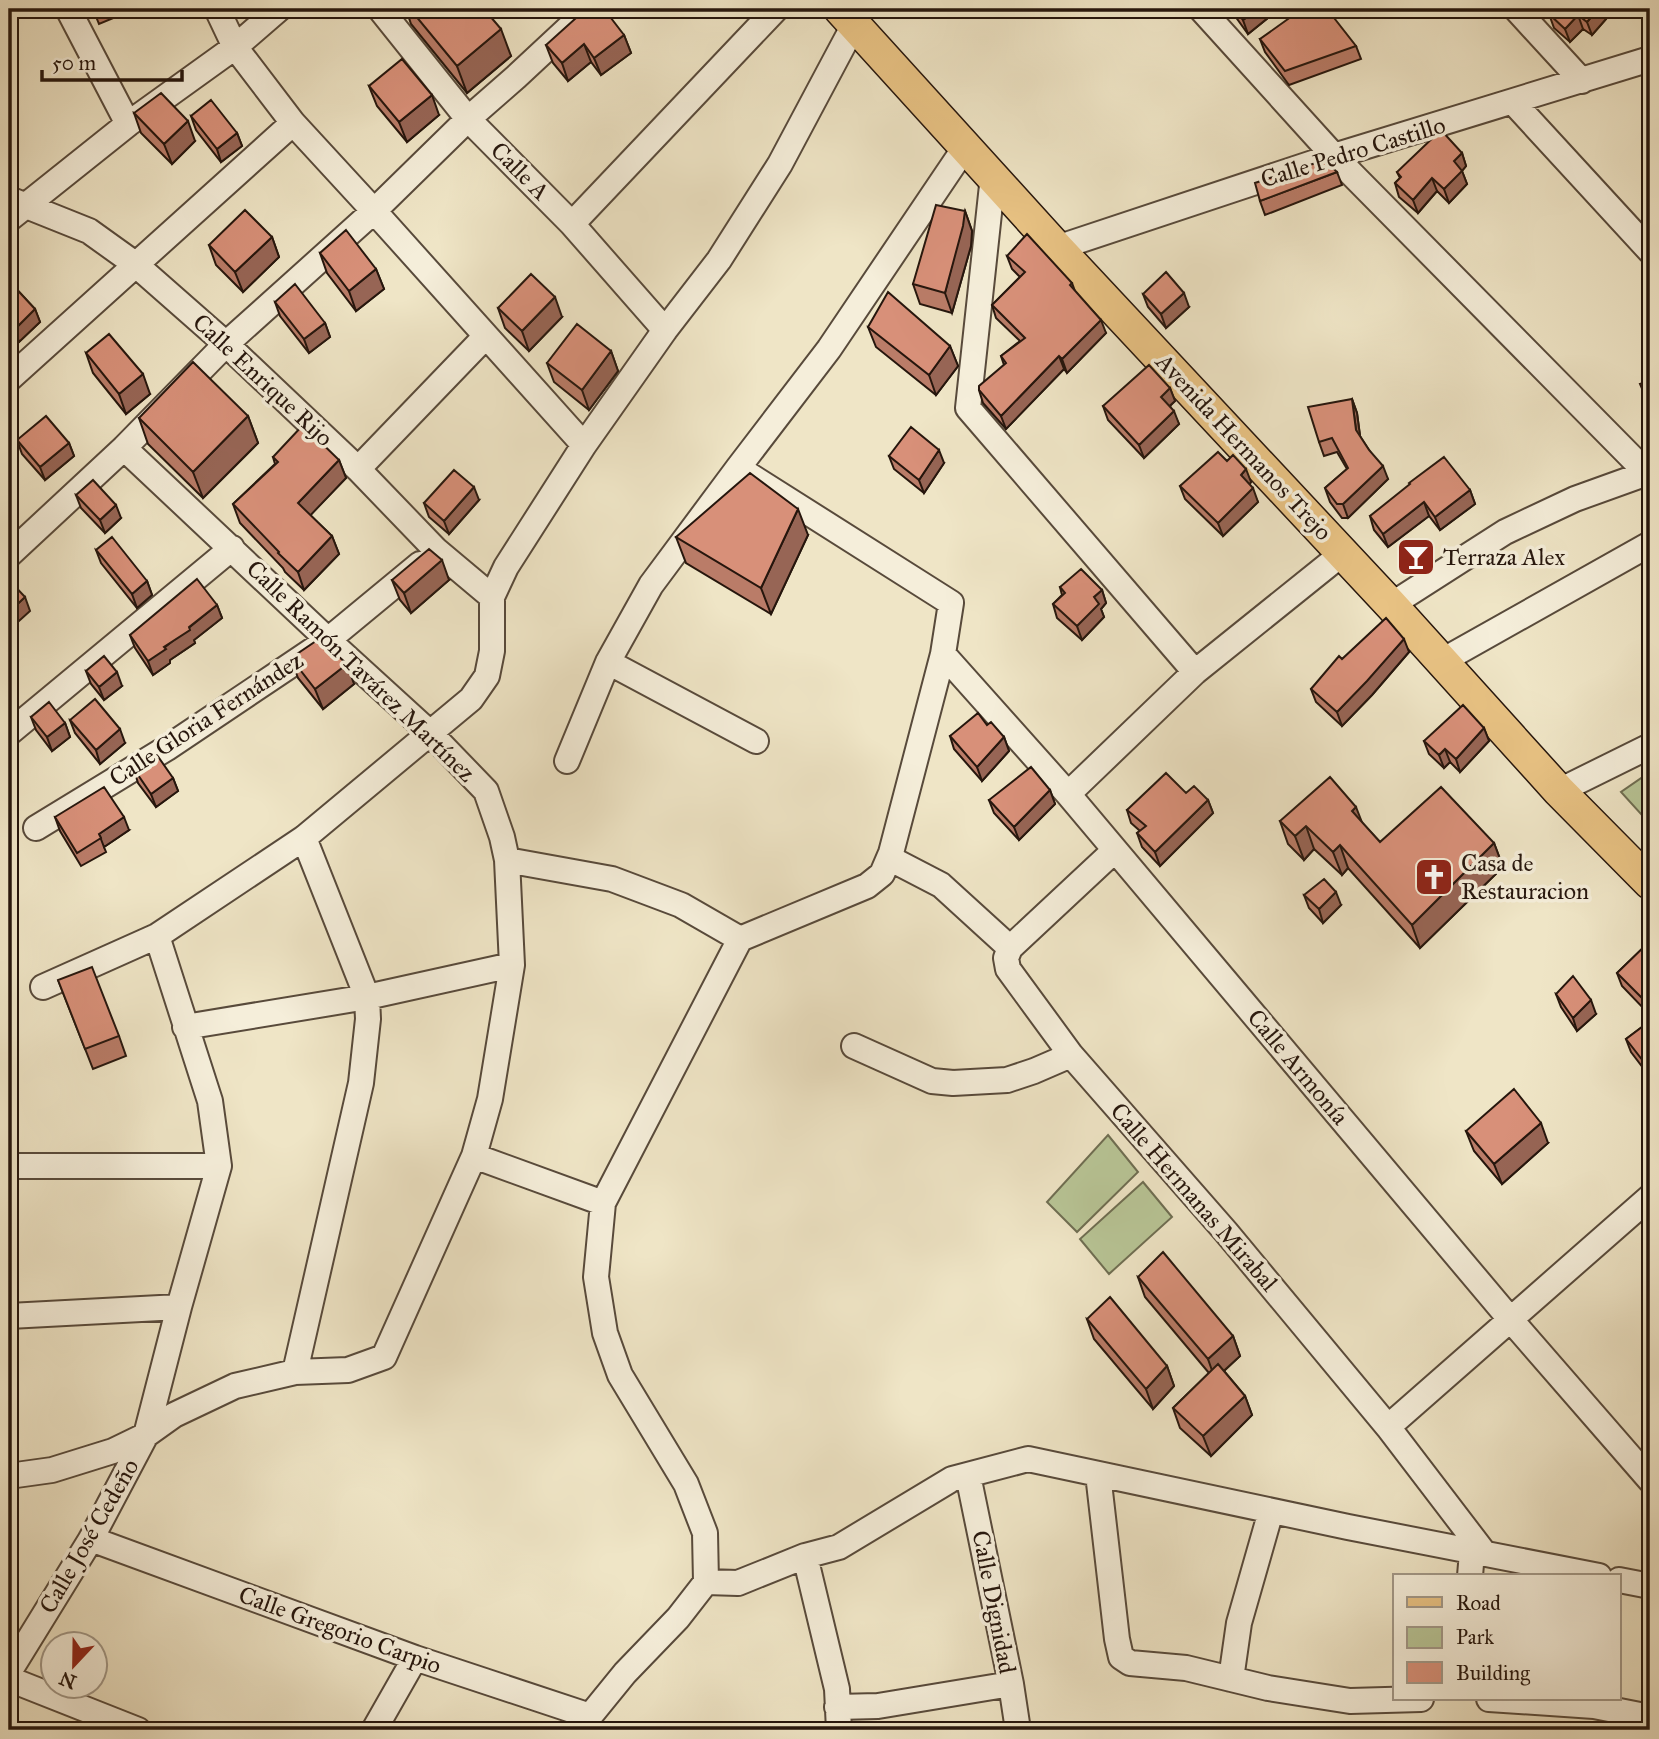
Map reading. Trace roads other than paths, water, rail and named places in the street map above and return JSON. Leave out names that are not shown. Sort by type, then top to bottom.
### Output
[{"type":"main road","name":"Avenida Hermanos Trejo","points":[[847,17],[1057,248],[1391,605],[1559,791],[1650,883]]},
{"type":"street","points":[[68,9],[128,124]]},
{"type":"street","points":[[218,9],[235,47],[293,123],[584,445]]},
{"type":"street","points":[[14,208],[235,47],[279,9]]},
{"type":"street","name":"Calle A","points":[[380,9],[468,119],[572,223],[665,330]]},
{"type":"street","points":[[9,555],[124,448],[226,344],[374,211],[468,119],[589,9]]},
{"type":"street","points":[[572,223],[776,9]]},
{"type":"street","points":[[1201,9],[1334,156],[1649,473],[1575,499],[1504,532],[1391,605]]},
{"type":"street","points":[[1516,9],[1582,81]]},
{"type":"street","points":[[43,987],[157,936],[304,838],[471,699],[487,676],[492,650],[492,597],[506,568],[584,445],[665,330],[719,260],[780,164],[847,17]]},
{"type":"street","name":"Calle Pedro Castillo","points":[[1057,248],[1334,156],[1650,60]]},
{"type":"street","points":[[1513,102],[1650,251]]},
{"type":"street","points":[[9,379],[293,123]]},
{"type":"street","points":[[567,761],[608,662],[651,585],[828,349],[966,146]]},
{"type":"street","points":[[993,176],[968,408],[1195,672]]},
{"type":"street","name":"Calle Enrique Rijo","points":[[14,208],[89,231],[135,264],[226,344],[358,470],[436,550],[492,597]]},
{"type":"street","points":[[358,470],[486,336]]},
{"type":"street","name":"Calle Ramón Tavárez Martínez","points":[[9,1476],[52,1470],[113,1451],[146,1435],[174,1416],[235,1386],[295,1372],[348,1370],[384,1357],[474,1156],[490,1099],[512,965],[507,860],[502,836],[486,791],[430,733],[124,448]]},
{"type":"street","points":[[587,1723],[625,1673],[678,1618],[706,1583],[705,1533],[686,1484],[620,1375],[605,1333],[596,1277],[603,1203],[740,939],[867,886],[882,874],[889,858],[943,654],[951,603],[738,468]]},
{"type":"street","points":[[1442,661],[1650,544]]},
{"type":"street","points":[[9,733],[232,548]]},
{"type":"street","name":"Calle Gloria Fernández","points":[[36,828],[167,748],[328,640],[436,550]]},
{"type":"street","points":[[1068,794],[1195,672],[1343,553]]},
{"type":"street","name":"Calle Armonía","points":[[943,654],[1068,794],[1510,1319],[1650,1480]]},
{"type":"street","points":[[608,662],[757,741]]},
{"type":"street","points":[[1559,791],[1650,746]]},
{"type":"street","points":[[295,1372],[361,1083],[368,1019],[367,998],[304,838]]},
{"type":"street","points":[[889,858],[941,885],[1010,948],[1115,850]]},
{"type":"street","points":[[507,860],[612,880],[681,905],[740,939]]},
{"type":"street","points":[[146,1435],[219,1166],[210,1101],[157,936]]},
{"type":"street","name":"Calle Hermanas Mirabal","points":[[1010,948],[1006,958],[1009,969],[1071,1055],[1226,1232],[1388,1427],[1476,1561]]},
{"type":"street","points":[[185,1027],[367,998],[512,965]]},
{"type":"street","points":[[854,1046],[932,1081],[953,1083],[1007,1080],[1071,1055]]},
{"type":"street","points":[[474,1156],[603,1203]]},
{"type":"street","points":[[9,1166],[219,1166]]},
{"type":"street","points":[[1388,1427],[1510,1319],[1647,1207]]},
{"type":"street","points":[[9,1316],[179,1307]]},
{"type":"street","name":"Calle José Cedeño","points":[[9,1672],[91,1539],[146,1435]]},
{"type":"street","points":[[706,1583],[738,1583],[805,1556],[839,1547],[952,1479],[1028,1459],[1271,1511],[1476,1561],[1583,1574]]},
{"type":"street","points":[[1098,1474],[1121,1657],[1130,1662],[1186,1668],[1268,1688],[1350,1700],[1393,1699]]},
{"type":"street","name":"Calle Dignidad","points":[[968,1475],[1018,1730]]},
{"type":"street","points":[[1231,1679],[1239,1623],[1271,1511]]},
{"type":"street","name":"Calle Gregorio Carpio","points":[[91,1539],[587,1723]]},
{"type":"street","points":[[805,1556],[836,1689],[838,1718],[878,1706],[1011,1684]]},
{"type":"street","points":[[1620,1580],[1650,1586]]},
{"type":"street","points":[[374,1730],[415,1658]]},
{"type":"street","points":[[9,1679],[138,1730]]},
{"type":"street","points":[[1504,1700],[1594,1706],[1650,1717]]},
{"type":"place","name":"Terraza Alex","points":[[1416,557]]},
{"type":"place","name":"Casa de Restauracion","points":[[1434,877]]}]
